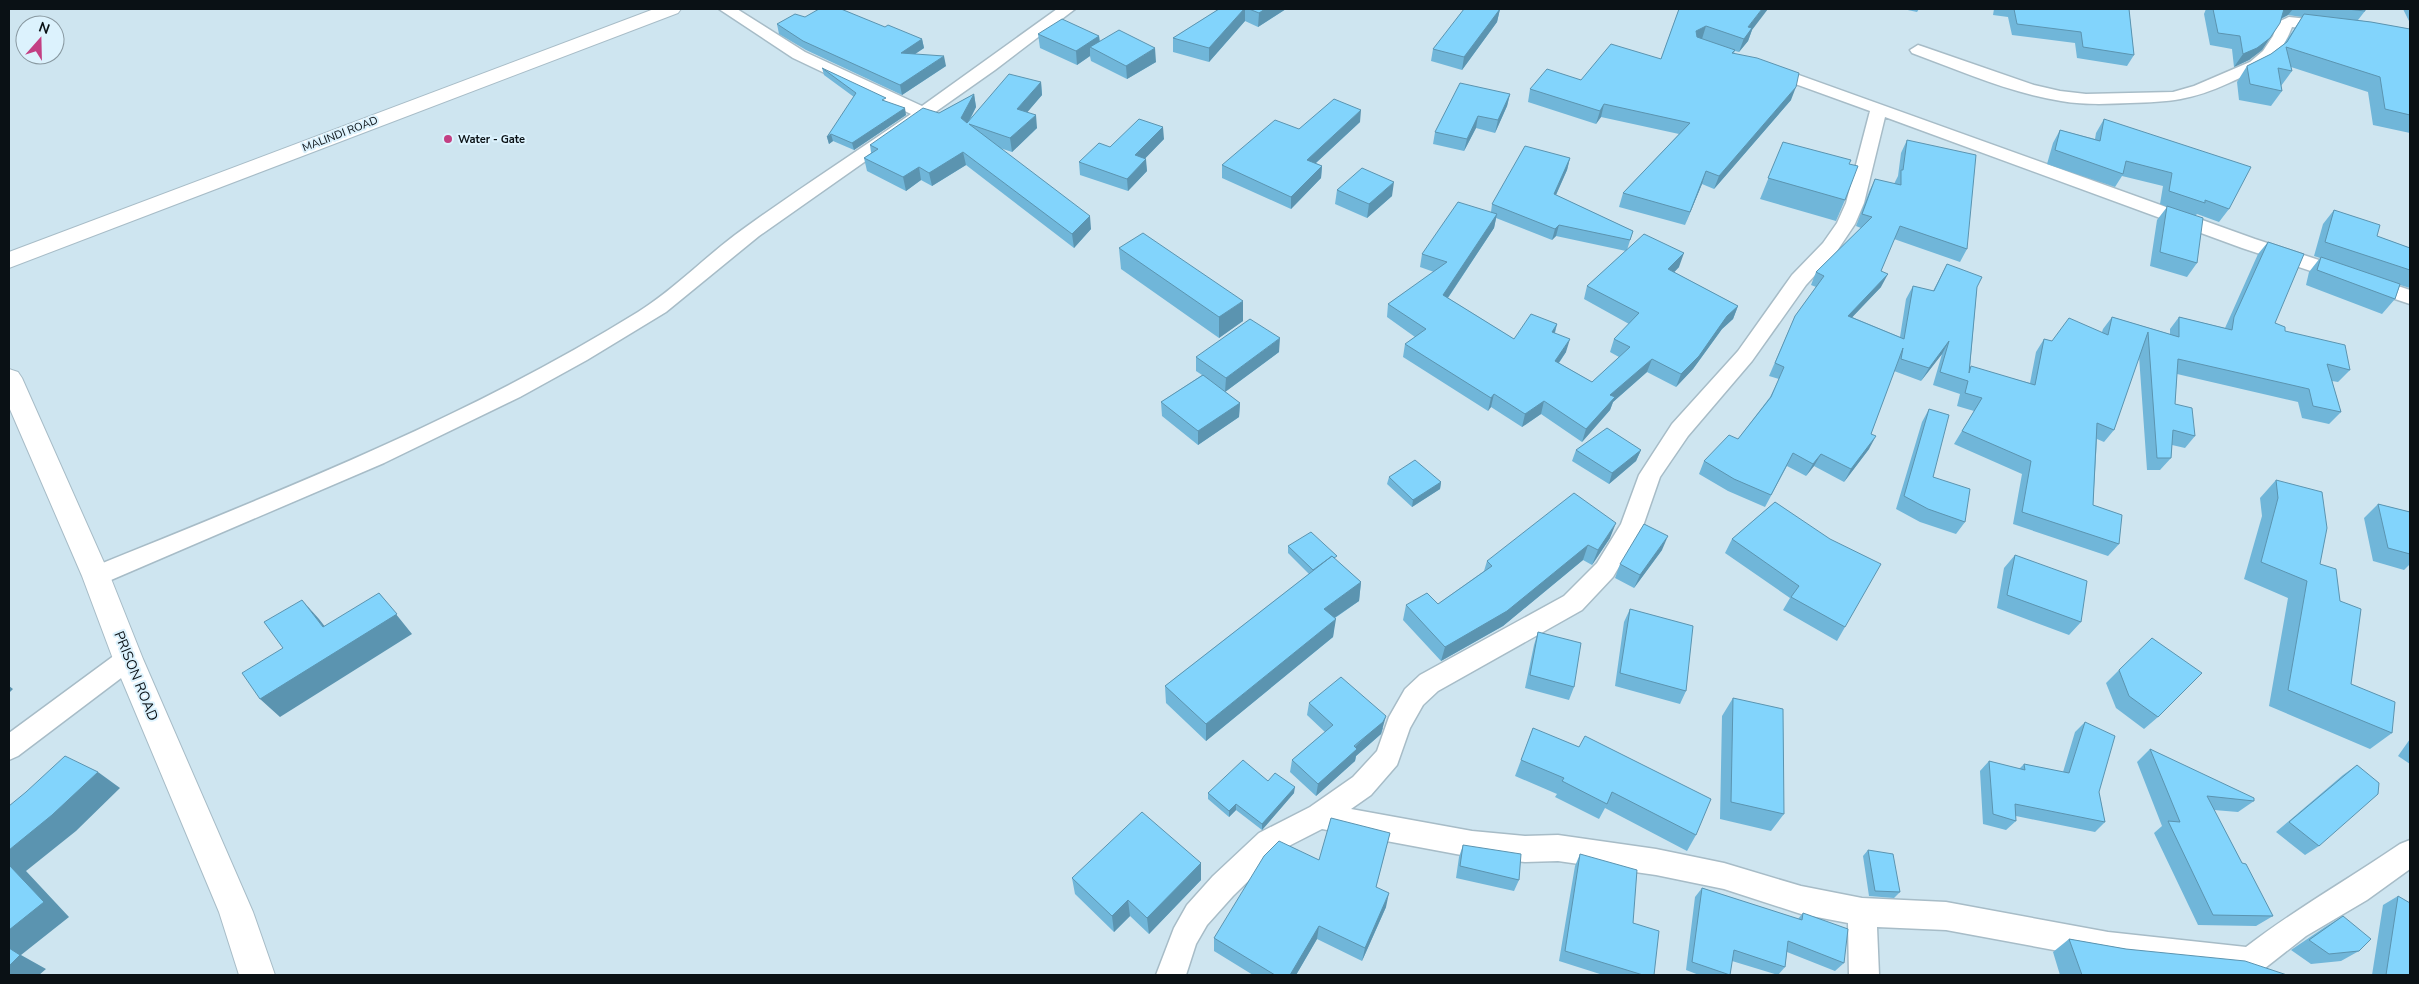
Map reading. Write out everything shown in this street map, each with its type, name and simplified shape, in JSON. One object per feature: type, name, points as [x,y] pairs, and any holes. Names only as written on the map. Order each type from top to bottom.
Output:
[{"type":"main road","name":"MALINDI ROAD","points":[[9,260],[671,9]]},
{"type":"main road","name":"PRISON ROAD","points":[[9,378],[96,576],[128,659],[236,912],[257,975]]},
{"type":"street","points":[[727,9],[799,55],[923,112]]},
{"type":"street","points":[[96,576],[317,484],[500,398],[649,315],[748,234],[975,78],[1067,9]]},
{"type":"street","points":[[1918,50],[2019,86],[2060,96],[2086,100],[2173,97],[2200,90],[2256,65],[2270,54],[2281,36],[2284,25],[2289,22],[2345,28]]},
{"type":"street","points":[[1757,66],[1879,108],[2108,195],[2410,298]]},
{"type":"street","points":[[1171,975],[1184,938],[1197,915],[1223,886],[1269,842],[1320,816],[1362,786],[1388,758],[1398,725],[1414,697],[1429,683],[1573,603],[1605,570],[1632,526],[1650,475],[1680,430],[1745,356],[1761,330],[1799,280],[1830,247],[1846,224],[1855,203],[1879,108]]},
{"type":"street","points":[[9,748],[128,659]]},
{"type":"street","points":[[1320,816],[1472,844],[1524,849],[1558,848],[1656,862],[1724,876],[1801,900],[1862,912],[1946,916],[2108,946],[2250,962],[2296,926],[2357,890],[2410,853]]},
{"type":"street","points":[[1862,912],[1864,975]]},
{"type":"building","points":[[819,9],[841,9],[885,27],[888,25],[922,39],[901,53],[944,56],[900,85],[803,41],[777,24],[795,14],[805,17]]},
{"type":"building","points":[[1219,9],[1244,9],[1209,48],[1173,38]]},
{"type":"building","points":[[1249,9],[1265,9],[1259,13]]},
{"type":"building","points":[[1464,9],[1500,9],[1464,57],[1433,49]]},
{"type":"building","points":[[1679,9],[1762,9],[1748,27],[1752,28],[1744,39],[1706,26],[1696,31],[1697,37],[1735,50],[1732,53],[1757,58],[1799,73],[1796,87],[1719,176],[1706,171],[1690,212],[1623,193],[1690,123],[1604,104],[1600,111],[1530,89],[1547,69],[1581,80],[1611,44],[1661,59]]},
{"type":"building","points":[[2014,9],[2129,9],[2134,55],[2083,47],[2081,32],[2017,24]]},
{"type":"building","points":[[2213,9],[2284,9],[2280,23],[2270,38],[2257,48],[2243,54],[2240,36],[2218,33]]},
{"type":"building","points":[[2347,9],[2365,9],[2365,11]]},
{"type":"building","points":[[2304,14],[2410,29],[2410,115],[2385,109],[2380,77],[2286,47],[2292,71],[2278,68],[2282,91],[2250,84],[2247,66],[2271,54],[2287,42]]},
{"type":"building","points":[[1062,19],[1099,36],[1076,51],[1038,34]]},
{"type":"building","points":[[1119,30],[1155,48],[1126,66],[1090,47]]},
{"type":"building","points":[[822,68],[886,98],[882,100],[905,108],[852,143],[831,134],[827,137],[856,93]]},
{"type":"building","points":[[1009,74],[1041,82],[1017,109],[1036,115],[1010,138],[969,124],[1090,216],[1072,234],[963,152],[929,173],[919,167],[903,177],[864,158],[878,149],[870,145],[923,108],[939,113],[974,94],[961,118],[967,123]]},
{"type":"building","points":[[1460,83],[1510,94],[1498,120],[1478,116],[1467,139],[1435,132]]},
{"type":"building","points":[[1334,99],[1361,110],[1307,160],[1322,166],[1291,197],[1222,165],[1275,120],[1299,129]]},
{"type":"building","points":[[1139,119],[1163,127],[1135,155],[1146,159],[1127,179],[1079,162],[1099,143],[1110,147]]},
{"type":"building","points":[[2104,119],[2251,167],[2229,209],[2205,200],[2205,203],[2169,191],[2172,173],[2126,161],[2123,174],[2055,150],[2060,130],[2100,141]]},
{"type":"building","points":[[1907,140],[1976,155],[1967,249],[1900,226],[1881,271],[1888,274],[1848,316],[1904,339],[1913,286],[1934,291],[1947,264],[1982,277],[1977,287],[1969,373],[1971,366],[2035,385],[2044,339],[2052,341],[2069,318],[2108,335],[2112,317],[2179,337],[2179,317],[2232,330],[2234,317],[2268,242],[2304,254],[2275,323],[2285,327],[2285,331],[2345,345],[2350,370],[2327,364],[2341,412],[2313,406],[2309,389],[2178,359],[2175,404],[2192,408],[2195,436],[2173,430],[2171,458],[2157,458],[2148,332],[2114,430],[2097,423],[2093,505],[2122,515],[2119,544],[2022,512],[2031,461],[1962,431],[1982,398],[1965,393],[1968,381],[1940,372],[1949,341],[1929,368],[1901,359],[1903,348],[1871,434],[1876,436],[1851,469],[1821,454],[1813,464],[1793,453],[1771,495],[1734,479],[1704,461],[1729,435],[1738,439],[1771,397],[1784,367],[1775,363],[1795,316],[1824,276],[1816,272],[1872,217],[1862,214],[1875,179],[1901,185],[1901,170],[1903,170]]},
{"type":"building","points":[[1783,142],[1851,160],[1849,164],[1858,166],[1845,200],[1768,178]]},
{"type":"building","points":[[1525,146],[1570,158],[1554,194],[1633,231],[1630,240],[1559,225],[1555,229],[1492,204]]},
{"type":"building","points":[[1362,168],[1394,182],[1369,204],[1337,190]]},
{"type":"building","points":[[1458,202],[1497,214],[1443,295],[1514,339],[1531,314],[1557,324],[1552,332],[1570,339],[1555,361],[1592,382],[1630,347],[1614,339],[1639,313],[1587,286],[1644,234],[1684,253],[1668,269],[1738,306],[1727,316],[1699,356],[1681,374],[1652,359],[1610,395],[1615,397],[1586,429],[1544,401],[1525,414],[1494,394],[1491,398],[1405,344],[1426,329],[1388,304],[1447,262],[1422,254]]},
{"type":"building","points":[[2167,206],[2203,218],[2197,263],[2160,252]]},
{"type":"building","points":[[2334,210],[2380,225],[2377,236],[2410,248],[2410,270],[2325,242]]},
{"type":"building","points":[[1143,233],[1243,301],[1219,317],[1119,248]]},
{"type":"building","points":[[2321,257],[2400,284],[2395,299],[2317,270]]},
{"type":"building","points":[[1250,319],[1280,338],[1226,378],[1196,357]]},
{"type":"building","points":[[1203,375],[1240,403],[1198,431],[1161,402]]},
{"type":"building","points":[[1929,409],[1949,415],[1933,477],[1970,489],[1965,522],[1928,509],[1904,496]]},
{"type":"building","points":[[1607,428],[1641,450],[1612,473],[1576,450]]},
{"type":"building","points":[[1415,460],[1441,482],[1413,500],[1389,477]]},
{"type":"building","points":[[2276,480],[2322,492],[2327,528],[2320,564],[2336,569],[2340,601],[2361,609],[2351,684],[2395,702],[2392,733],[2288,690],[2307,581],[2261,562],[2278,498]]},
{"type":"building","points":[[1574,493],[1616,523],[1598,550],[1588,545],[1507,611],[1445,647],[1406,605],[1427,593],[1438,604],[1492,566],[1487,561]]},
{"type":"building","points":[[1775,502],[1830,539],[1881,564],[1845,627],[1791,597],[1799,586],[1732,539]]},
{"type":"building","points":[[2378,504],[2410,512],[2410,554],[2388,548]]},
{"type":"building","points":[[1644,524],[1668,536],[1640,575],[1620,564]]},
{"type":"building","points":[[1311,532],[1337,556],[1334,558],[1332,556],[1313,570],[1288,546]]},
{"type":"building","points":[[2015,555],[2087,581],[2081,622],[2007,595]]},
{"type":"building","points":[[1332,556],[1361,582],[1324,609],[1336,619],[1206,724],[1165,686]]},
{"type":"building","points":[[379,593],[397,614],[260,699],[242,673],[283,648],[264,622],[302,600],[323,627]]},
{"type":"building","points":[[1630,609],[1693,626],[1686,691],[1620,673]]},
{"type":"building","points":[[1538,632],[1581,643],[1574,687],[1530,675]]},
{"type":"building","points":[[2152,638],[2202,673],[2158,717],[2129,696],[2119,670]]},
{"type":"building","points":[[1341,677],[1386,716],[1383,722],[1354,746],[1357,749],[1318,784],[1292,760],[1333,725],[1309,703]]},
{"type":"building","points":[[1733,698],[1783,709],[1784,814],[1731,802]]},
{"type":"building","points":[[2085,722],[2115,736],[2099,792],[2105,822],[2015,804],[2016,821],[1993,814],[1989,761],[2025,770],[2024,764],[2069,773]]},
{"type":"building","points":[[1533,728],[1579,747],[1585,736],[1711,799],[1696,835],[1612,792],[1607,804],[1562,781],[1564,778],[1521,760]]},
{"type":"building","points":[[2150,749],[2254,798],[2254,801],[2207,796],[2242,863],[2246,864],[2273,916],[2213,915],[2168,821],[2180,822]]},
{"type":"building","points":[[65,756],[98,772],[52,815],[9,850],[9,806]]},
{"type":"building","points":[[1243,760],[1268,781],[1275,773],[1295,787],[1262,824],[1236,804],[1229,811],[1208,793]]},
{"type":"building","points":[[2357,765],[2379,783],[2378,794],[2319,846],[2289,822]]},
{"type":"building","points":[[1142,812],[1201,863],[1147,918],[1128,900],[1112,916],[1072,878]]},
{"type":"building","points":[[1331,818],[1390,833],[1376,887],[1389,893],[1365,948],[1319,926],[1290,975],[1275,975],[1214,938],[1264,856],[1279,841],[1319,860]]},
{"type":"building","points":[[1463,845],[1521,854],[1519,880],[1460,866]]},
{"type":"building","points":[[1868,850],[1893,854],[1900,892],[1875,891]]},
{"type":"building","points":[[1580,854],[1637,870],[1633,923],[1659,931],[1654,975],[1643,975],[1565,951]]},
{"type":"building","points":[[9,865],[44,902],[9,930]]},
{"type":"building","points":[[1702,888],[1802,920],[1803,913],[1848,929],[1844,963],[1788,941],[1785,967],[1734,950],[1730,975],[1692,962]]},
{"type":"building","points":[[2398,896],[2410,903],[2410,975],[2386,975]]},
{"type":"building","points":[[2343,916],[2371,939],[2359,951],[2329,954],[2309,940]]},
{"type":"building","points":[[2069,939],[2126,949],[2245,961],[2287,975],[2082,975]]},
{"type":"building","points":[[9,948],[20,955],[9,966]]},
{"type":"place","name":"Water - Gate","points":[[448,139]]}]
